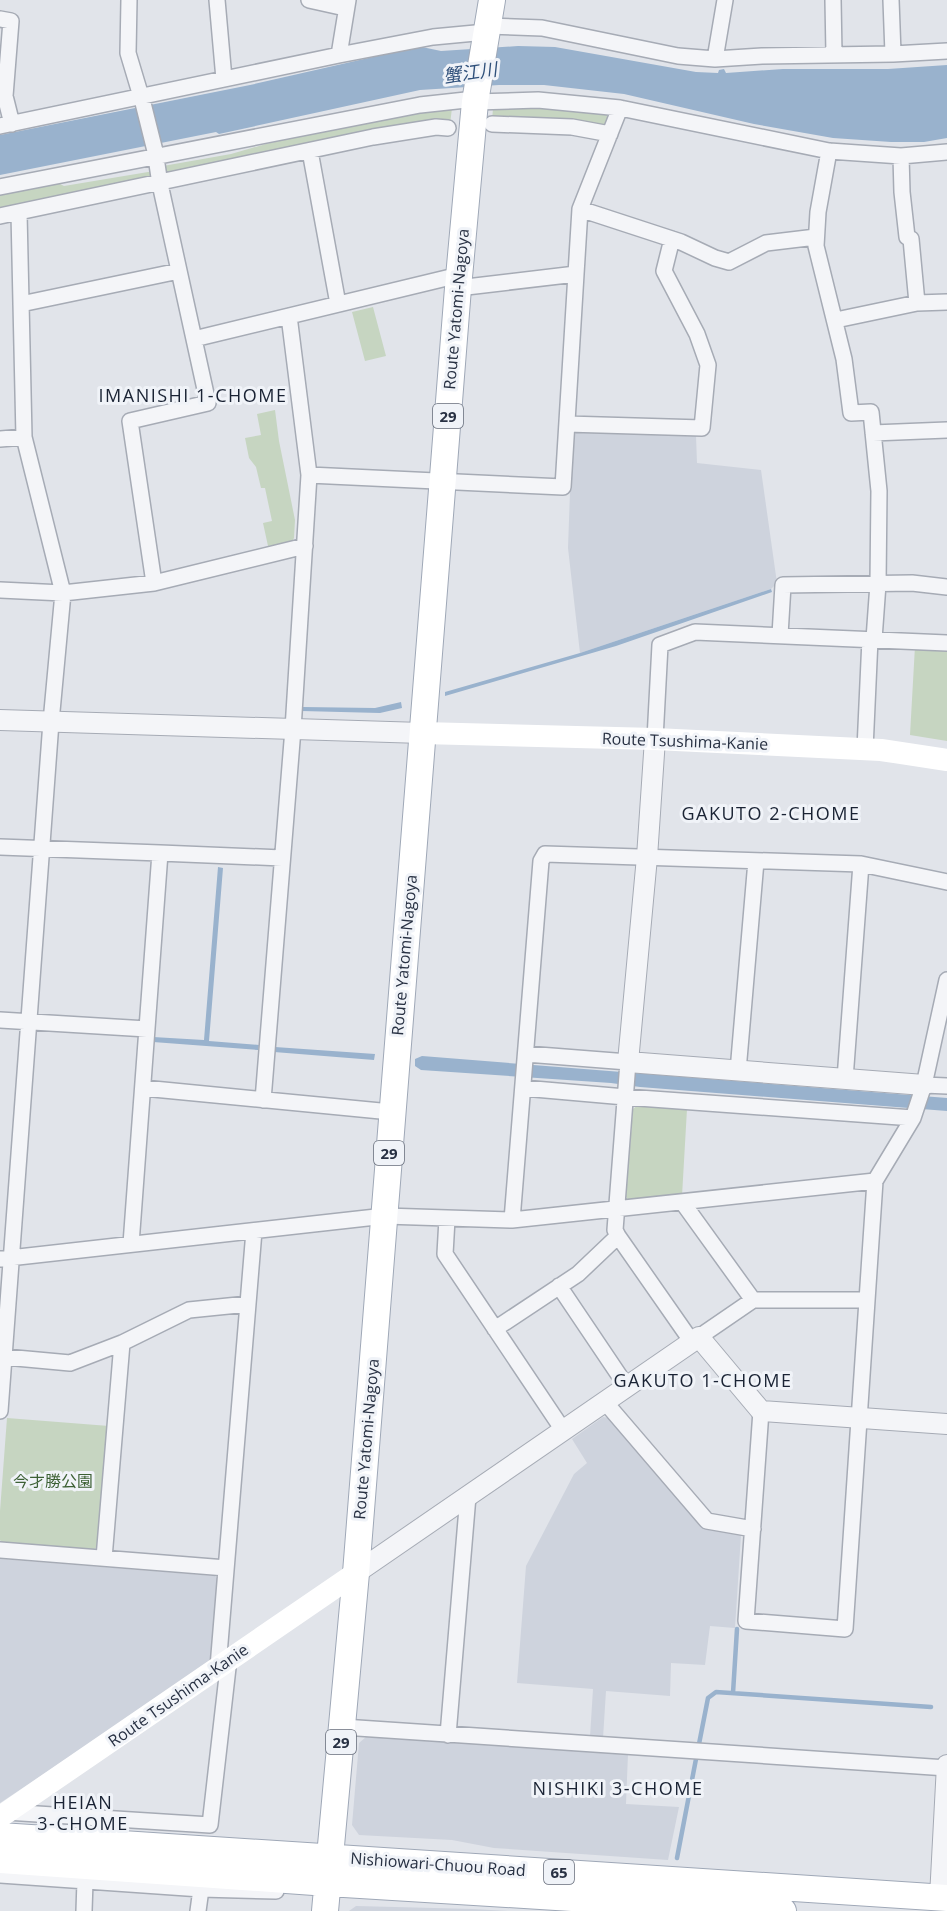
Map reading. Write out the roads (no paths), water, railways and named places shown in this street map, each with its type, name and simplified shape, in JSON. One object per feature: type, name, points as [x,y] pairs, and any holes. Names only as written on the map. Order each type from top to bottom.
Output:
[{"type":"main road","name":"Route Yatomi-Nagoya","points":[[327,1896],[385,1216],[391,1112],[458,281],[475,100],[492,0]]},
{"type":"main road","name":"Route Tsushima-Kanie","points":[[422,733],[655,739],[865,749],[947,760]]},
{"type":"main road","name":"Route Tsushima-Kanie","points":[[2,1813],[356,1573]]},
{"type":"main road","name":"Nishiowari-Chuou Road","points":[[0,1836],[170,1859],[327,1896],[783,1911]]},
{"type":"main road","name":"Nishiowari-Chuou Road","points":[[0,1860],[331,1857],[943,1898]]},
{"type":"street","points":[[129,0],[128,53],[155,154],[208,403],[130,421],[154,583]]},
{"type":"street","points":[[217,0],[224,79]]},
{"type":"street","points":[[309,0],[346,4],[347,11],[339,55]]},
{"type":"street","points":[[715,59],[725,0]]},
{"type":"street","points":[[833,0],[834,54]]},
{"type":"street","points":[[891,0],[894,54]]},
{"type":"street","points":[[0,19],[11,21],[5,96],[6,125],[142,99],[224,79],[433,37],[543,28],[678,56],[715,59],[947,51]]},
{"type":"street","points":[[0,187],[155,154],[420,105],[475,100],[538,100],[620,108],[829,151],[901,156],[947,152]]},
{"type":"street","points":[[309,475],[563,487],[580,209],[620,108]]},
{"type":"street","points":[[492,124],[572,128],[610,134]]},
{"type":"street","points":[[0,216],[160,184],[373,137],[436,127],[448,128]]},
{"type":"street","points":[[310,151],[338,304]]},
{"type":"street","points":[[829,151],[818,212],[816,246],[836,320],[851,413],[871,412],[879,491],[878,584],[865,749]]},
{"type":"street","points":[[901,156],[902,192],[907,237],[911,238],[917,303]]},
{"type":"street","points":[[580,209],[729,262],[766,243],[816,237]]},
{"type":"street","points":[[0,1410],[5,1357],[5,1258],[28,1021],[63,593],[24,437],[19,213]]},
{"type":"street","points":[[567,424],[702,428],[708,365],[697,334],[664,271],[672,240]]},
{"type":"street","points":[[21,304],[179,271]]},
{"type":"street","points":[[194,339],[338,304],[458,281],[576,274]]},
{"type":"street","points":[[836,320],[917,303],[947,302]]},
{"type":"street","points":[[263,1100],[293,729],[309,475],[289,316]]},
{"type":"street","points":[[873,433],[947,429]]},
{"type":"street","points":[[0,439],[24,437]]},
{"type":"street","points":[[0,591],[63,593],[154,583],[305,546]]},
{"type":"street","points":[[780,635],[783,585],[912,584],[947,587]]},
{"type":"street","points":[[947,643],[695,632],[660,645],[647,857],[625,1092],[615,1230],[695,1340],[760,1411],[947,1424]]},
{"type":"street","points":[[0,720],[422,733]]},
{"type":"street","points":[[0,847],[282,858]]},
{"type":"street","points":[[130,1244],[160,853]]},
{"type":"street","points":[[512,1220],[541,861],[545,854],[861,864],[947,882]]},
{"type":"street","points":[[738,1071],[756,861]]},
{"type":"street","points":[[845,1079],[861,864]]},
{"type":"street","points":[[760,1411],[746,1621],[845,1629],[875,1181],[914,1114],[947,980]]},
{"type":"street","points":[[0,1020],[147,1029]]},
{"type":"street","points":[[526,1058],[845,1079],[922,1089],[947,1086]]},
{"type":"street","points":[[523,1085],[914,1114]]},
{"type":"street","points":[[142,1088],[391,1112]]},
{"type":"street","points":[[5,1258],[385,1216],[512,1220],[875,1181]]},
{"type":"street","points":[[683,1203],[753,1300]]},
{"type":"street","points":[[447,1219],[445,1254],[563,1430]]},
{"type":"street","points":[[2,1813],[210,1825],[223,1663],[226,1568],[254,1231]]},
{"type":"street","points":[[495,1329],[578,1274],[618,1236]]},
{"type":"street","points":[[559,1286],[627,1387]]},
{"type":"street","points":[[356,1573],[753,1300],[867,1300]]},
{"type":"street","points":[[5,1357],[70,1363],[122,1343],[189,1310],[248,1304]]},
{"type":"street","points":[[104,1558],[122,1343]]},
{"type":"street","points":[[605,1402],[707,1521],[753,1529]]},
{"type":"street","points":[[448,1734],[468,1496]]},
{"type":"street","points":[[0,1550],[226,1568]]},
{"type":"street","points":[[343,1727],[947,1767],[943,1898]]},
{"type":"street","points":[[0,1875],[327,1896]]},
{"type":"street","points":[[84,1911],[85,1881]]},
{"type":"street","points":[[198,1911],[201,1889]]},
{"type":"water","name":"蟹江川","points":[[518,46],[555,47],[696,72],[718,73],[719,70],[724,69],[726,73],[783,69],[888,69],[947,65],[947,138],[924,142],[891,142],[833,138],[754,124],[624,94],[544,85],[499,85],[420,90],[219,134],[216,132],[0,175],[0,135],[250,85],[408,49],[422,47],[441,51]]},
{"type":"water","points":[[771,589],[772,592],[616,646],[445,696],[445,692],[580,653]]},
{"type":"water","points":[[401,702],[402,708],[380,713],[302,711],[303,707],[375,708]]},
{"type":"water","points":[[218,867],[223,868],[209,1041],[259,1045],[258,1050],[153,1042],[153,1037],[204,1040]]},
{"type":"water","points":[[275,1047],[375,1054],[374,1060],[274,1052]]},
{"type":"water","points":[[422,1056],[947,1098],[947,1111],[611,1083],[421,1070],[415,1066],[415,1059]]},
{"type":"waterway","points":[[733,1693],[737,1629]]},
{"type":"waterway","points":[[699,1744],[708,1698],[716,1692],[931,1707]]},
{"type":"waterway","points":[[677,1858],[696,1759]]},
{"type":"district","name":"IMANISHI 1-CHOME","points":[[193,395]]},
{"type":"district","name":"GAKUTO 2-CHOME","points":[[771,813]]},
{"type":"district","name":"GAKUTO 1-CHOME","points":[[703,1380]]},
{"type":"district","name":"NISHIKI 3-CHOME","points":[[618,1788]]},
{"type":"district","name":"HEIAN 3-CHOME","points":[[83,1812]]},
{"type":"park label","name":"今才勝公園","points":[[53,1481]]}]
